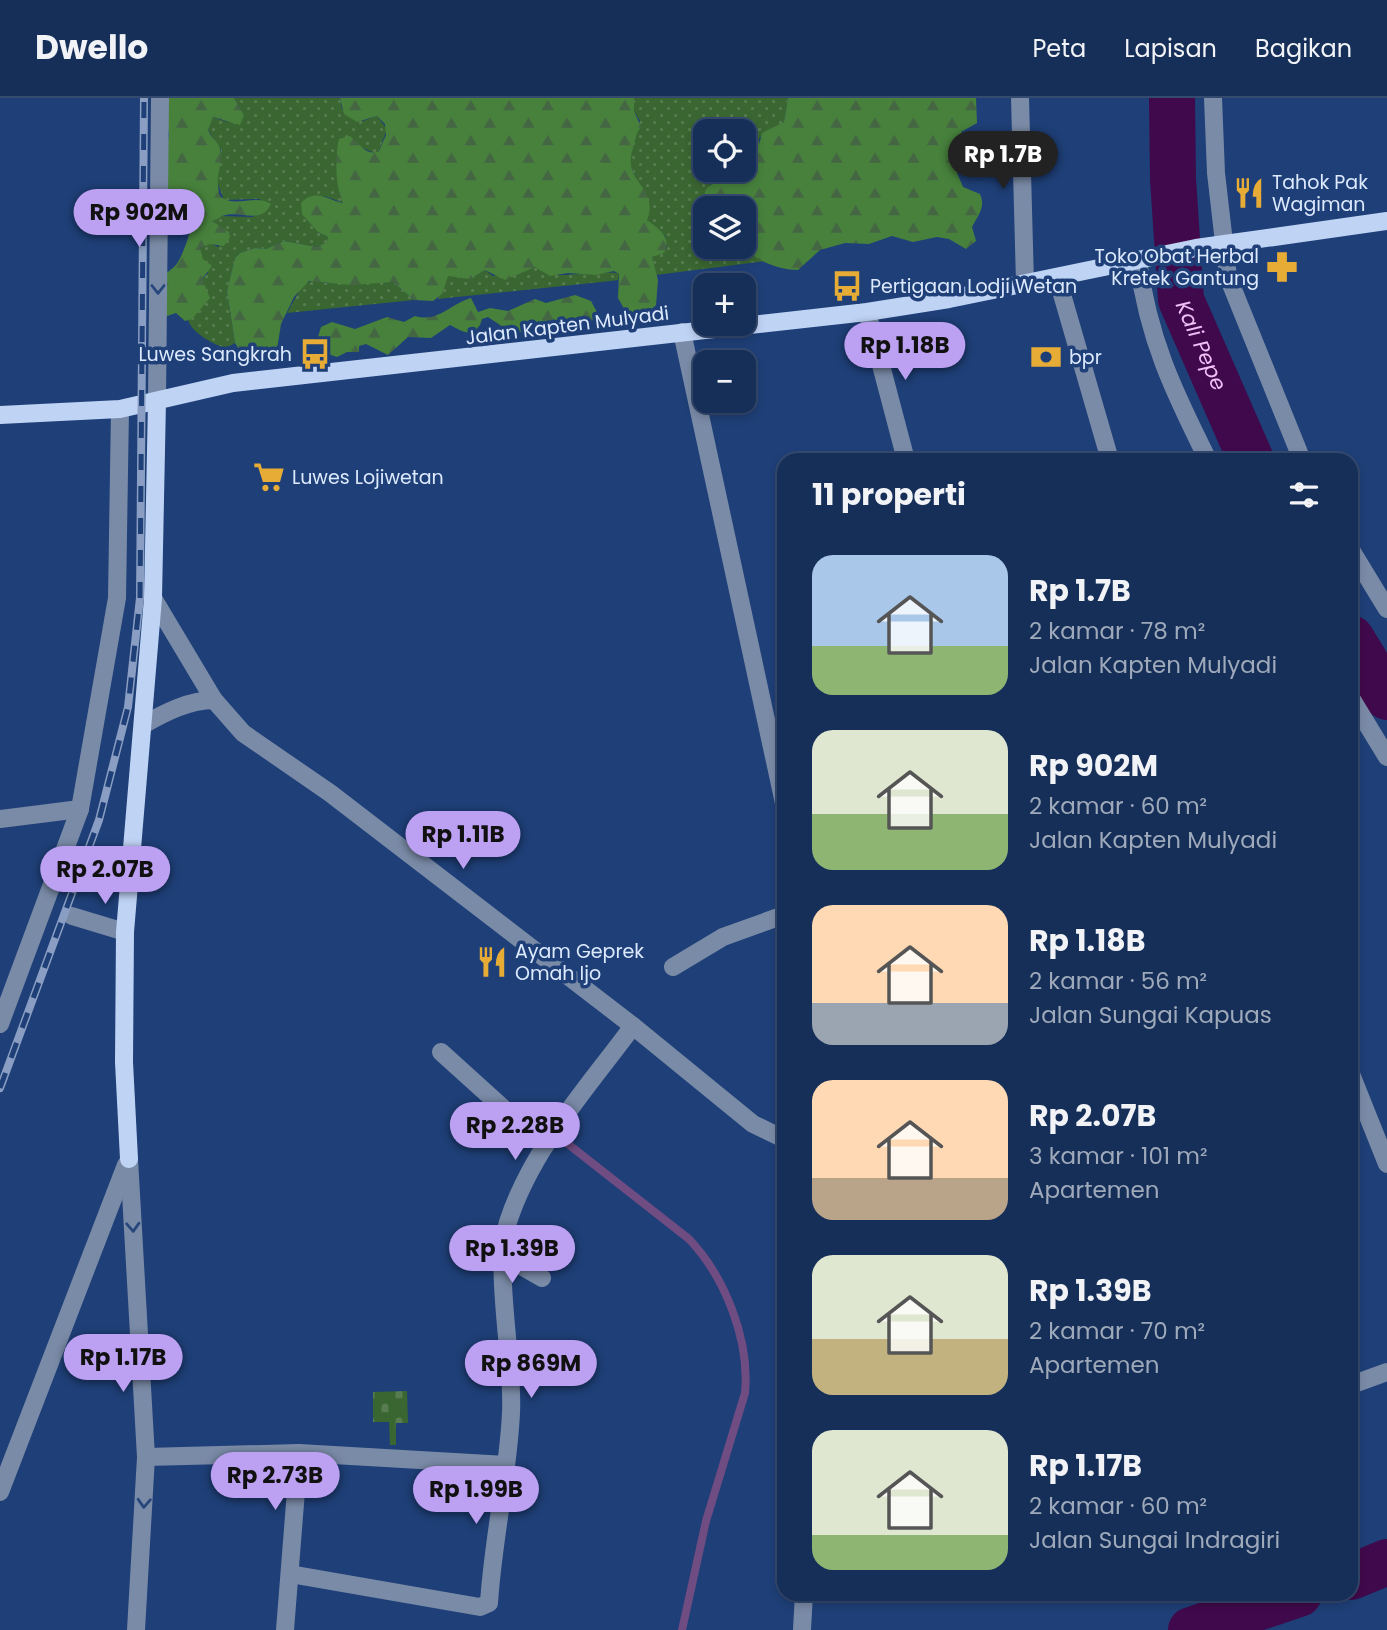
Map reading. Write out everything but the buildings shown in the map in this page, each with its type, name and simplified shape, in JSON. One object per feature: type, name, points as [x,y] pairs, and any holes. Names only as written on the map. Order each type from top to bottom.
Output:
[{"type":"main road","name":"Jalan Kapten Mulyadi","points":[[0,415],[120,410],[233,383],[867,312],[1196,248],[1387,221]]},
{"type":"main road","points":[[129,1159],[124,1062],[125,932],[153,598],[157,401]]},
{"type":"street","points":[[157,401],[160,98]]},
{"type":"street","points":[[1020,98],[1025,283]]},
{"type":"street","points":[[1213,98],[1216,173],[1228,277],[1241,316],[1299,453]]},
{"type":"street","points":[[1142,259],[1144,306],[1153,338],[1205,453]]},
{"type":"street","points":[[1056,277],[1108,453]]},
{"type":"street","points":[[867,312],[904,453]]},
{"type":"street","points":[[681,332],[777,771]]},
{"type":"street","points":[[0,1024],[80,809],[117,598],[120,410]]},
{"type":"street","points":[[1358,561],[1387,609]]},
{"type":"street","points":[[153,598],[214,699],[243,733],[330,793],[634,1026],[753,1124],[777,1136]]},
{"type":"street","points":[[143,725],[162,714],[202,700],[214,699]]},
{"type":"street","points":[[1358,709],[1387,757]]},
{"type":"street","points":[[0,819],[80,809]]},
{"type":"street","points":[[72,916],[125,932]]},
{"type":"street","points":[[673,967],[723,937],[777,918]]},
{"type":"street","points":[[290,1574],[485,1606],[489,1603],[493,1545],[511,1415],[512,1365],[504,1256],[508,1223],[545,1146],[634,1026]]},
{"type":"street","points":[[440,1052],[545,1146]]},
{"type":"street","points":[[1358,1091],[1387,1164]]},
{"type":"street","points":[[129,1159],[146,1457],[136,1630]]},
{"type":"street","points":[[0,1492],[129,1159]]},
{"type":"street","points":[[504,1256],[542,1278]]},
{"type":"street","points":[[1358,1383],[1387,1373]]},
{"type":"street","points":[[146,1457],[299,1453],[506,1465]]},
{"type":"street","points":[[285,1630],[299,1453]]},
{"type":"street","points":[[802,1629],[804,1601]]},
{"type":"green space","points":[[157,98],[234,98],[244,115],[240,125],[213,117],[208,130],[219,146],[221,155],[218,181],[220,196],[232,201],[258,200],[271,204],[267,211],[256,216],[229,214],[212,221],[229,232],[230,237],[224,246],[210,244],[200,248],[203,259],[212,266],[202,279],[210,298],[192,319],[185,321],[176,313],[164,317],[157,280],[174,267],[181,256],[191,227],[193,207],[189,194],[162,193],[169,133]]},
{"type":"green space","points":[[234,98],[340,98],[342,109],[363,121],[377,116],[387,129],[379,151],[374,153],[363,148],[338,145],[339,192],[344,203],[324,196],[318,232],[328,237],[328,242],[317,247],[284,241],[266,249],[255,248],[240,253],[235,258],[227,291],[235,343],[226,348],[204,338],[188,320],[206,301],[202,279],[208,273],[200,248],[210,243],[218,247],[230,234],[212,221],[221,216],[252,217],[263,213],[260,199],[224,200],[215,177],[221,162],[221,150],[208,130],[212,117],[228,122],[244,115]]},
{"type":"green space","points":[[340,98],[634,98],[634,111],[641,127],[633,148],[632,169],[649,199],[647,220],[663,234],[667,243],[664,253],[652,257],[658,280],[656,305],[644,317],[627,314],[618,298],[619,274],[614,271],[596,275],[568,273],[550,276],[535,267],[505,280],[485,270],[470,279],[448,276],[442,294],[433,301],[414,300],[393,282],[351,285],[309,281],[294,297],[281,324],[277,349],[262,359],[245,359],[235,343],[227,291],[235,258],[240,253],[255,248],[266,249],[284,241],[317,247],[327,242],[328,237],[318,232],[302,214],[301,203],[312,196],[322,196],[343,203],[336,171],[339,139],[350,136],[367,151],[374,152],[379,151],[386,135],[385,124],[377,116],[357,122],[344,114]]},
{"type":"green space","points":[[634,98],[788,98],[784,122],[759,138],[759,145],[756,146],[756,119],[693,119],[693,182],[715,182],[710,185],[707,196],[693,196],[693,259],[756,259],[756,256],[765,261],[656,275],[652,257],[667,248],[665,236],[647,220],[638,183],[628,161],[640,121],[634,111]]},
{"type":"green space","points":[[788,98],[976,98],[977,123],[961,132],[971,155],[957,173],[963,187],[980,194],[982,199],[981,211],[972,227],[976,241],[966,249],[949,239],[937,237],[913,242],[892,236],[869,244],[845,243],[820,250],[798,270],[775,266],[756,257],[756,196],[705,196],[705,193],[716,182],[756,182],[756,146],[759,145],[762,133],[784,122]]},
{"type":"green space","points":[[535,267],[557,275],[619,274],[618,280],[611,281],[438,299],[447,276],[475,276],[485,270],[493,276]]},
{"type":"green space","points":[[315,280],[326,283],[393,282],[414,300],[287,313],[303,284]]},
{"type":"green space","points":[[575,295],[591,301],[598,314],[590,323],[566,332],[555,329],[524,333],[506,329],[488,317],[482,319],[476,329],[469,332],[450,325],[431,338],[408,337],[388,355],[366,344],[359,346],[359,352],[347,352],[337,357],[322,352],[317,340],[321,327],[332,322],[355,329],[387,317],[404,322],[415,316],[430,317],[471,298],[478,312],[490,308],[508,311],[535,299],[546,303]]},
{"type":"green space","points":[[407,1391],[408,1423],[396,1423],[396,1445],[390,1445],[389,1422],[373,1422],[373,1392]]},
{"type":"waterway","name":"Kali Pepe","points":[[1172,98],[1173,179],[1181,300],[1248,453]]},
{"type":"waterway","name":"Kali Pepe","points":[[1358,649],[1387,697]]},
{"type":"waterway","points":[[559,1137],[689,1239],[702,1254],[724,1290],[739,1331],[746,1373],[745,1393],[706,1521],[682,1630]]},
{"type":"waterway","name":"Kali Pepe","points":[[1358,1574],[1387,1562]]},
{"type":"waterway","name":"Kali Pepe","points":[[1191,1630],[1278,1601]]},
{"type":"railway","points":[[0,1088],[99,820],[128,707],[140,598],[144,98]]},
{"type":"place","name":"Tahok Pak Wagiman","points":[[1249,193]]},
{"type":"place","name":"Toko Obat Herbal Kretek Gantung","points":[[1282,267]]},
{"type":"place","name":"Pertigaan Lodji Wetan","points":[[847,286]]},
{"type":"place","name":"Luwes Sangkrah","points":[[315,354]]},
{"type":"place","name":"bpr","points":[[1046,357]]},
{"type":"place","name":"Luwes Lojiwetan","points":[[269,477]]},
{"type":"place","name":"Ayam Geprek Omah Ijo","points":[[492,962]]}]
